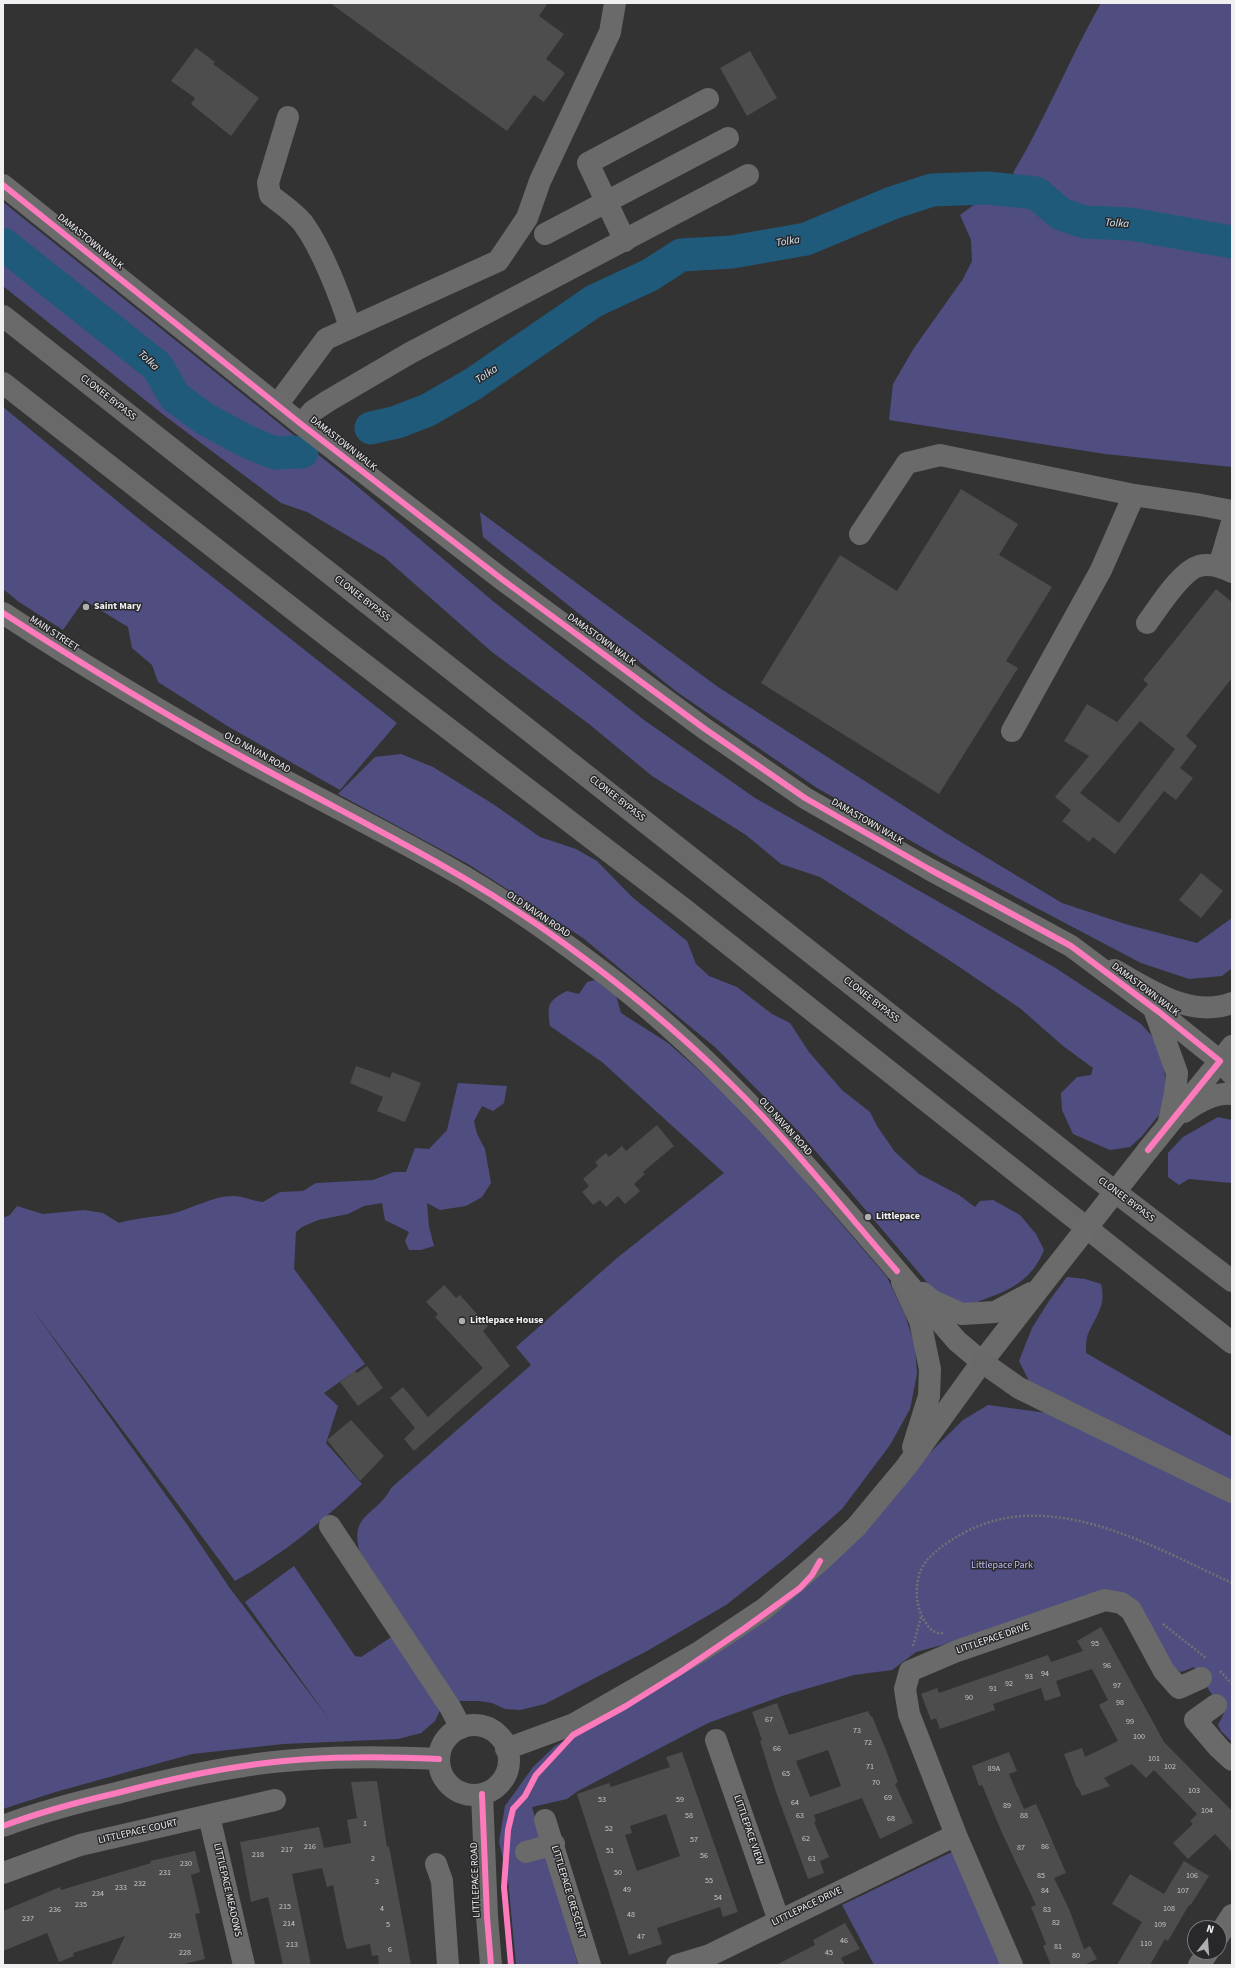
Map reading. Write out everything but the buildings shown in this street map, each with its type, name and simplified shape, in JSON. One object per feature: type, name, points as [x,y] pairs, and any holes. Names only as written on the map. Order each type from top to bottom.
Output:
[{"type":"highway","name":"CLONEE BYPASS","points":[[3,316],[1091,1173],[1232,1281]]},
{"type":"highway","points":[[3,383],[335,642],[684,909],[1232,1343]]},
{"type":"highway","points":[[982,1362],[1019,1388],[1232,1492]]},
{"type":"main road","name":"DAMASTOWN WALK","points":[[3,185],[301,424],[509,584],[705,729],[805,798],[929,869],[1071,946],[1154,1009],[1228,1060]]},
{"type":"main road","name":"MAIN STREET","points":[[3,613],[94,672]]},
{"type":"main road","name":"OLD NAVAN ROAD","points":[[94,672],[242,757],[463,877],[538,925],[607,976],[678,1034],[733,1086],[781,1136],[956,1341],[982,1362]]},
{"type":"main road","points":[[1154,1009],[1177,1073],[1170,1123]]},
{"type":"main road","points":[[982,1362],[1148,1150],[1170,1123],[1228,1060]]},
{"type":"main road","points":[[1170,1123],[1206,1099],[1225,1093],[1232,1094]]},
{"type":"main road","points":[[897,1272],[933,1301],[962,1314],[995,1312],[1038,1289]]},
{"type":"street","points":[[277,405],[326,339],[498,261],[526,218],[540,181],[610,32],[615,3]]},
{"type":"street","points":[[625,241],[588,163],[708,99]]},
{"type":"street","points":[[288,117],[269,177],[268,183],[270,195],[292,211],[304,224],[322,258],[350,327]]},
{"type":"street","points":[[545,234],[728,138]]},
{"type":"street","points":[[301,424],[313,411],[328,401],[410,353],[748,175]]},
{"type":"street","points":[[860,534],[906,463],[940,456],[1134,495],[1232,511]]},
{"type":"street","points":[[1012,731],[1101,570],[1134,495]]},
{"type":"street","points":[[1147,623],[1180,579],[1198,566],[1226,569],[1232,522]]},
{"type":"street","points":[[1071,946],[1164,997],[1177,1002],[1204,1008],[1222,1007],[1232,1003]]},
{"type":"street","name":"OLD NAVAN ROAD","points":[[897,1272],[920,1321],[930,1369],[929,1396],[906,1467]]},
{"type":"street","points":[[506,1749],[574,1724],[701,1651],[764,1609],[856,1527],[906,1467],[982,1362]]},
{"type":"street","points":[[330,1526],[450,1707],[461,1728]]},
{"type":"street","name":"LITTLEPACE DRIVE","points":[[1012,1965],[956,1835],[909,1714],[905,1689],[910,1671],[957,1651],[1105,1600],[1121,1603],[1131,1610],[1164,1671],[1179,1688],[1201,1678]]},
{"type":"street","points":[[1216,1705],[1195,1720],[1219,1748],[1232,1760]]},
{"type":"street","points":[[475,1726],[486,1728],[496,1733],[506,1749],[508,1763],[506,1773],[501,1782],[492,1790],[482,1794],[466,1794],[452,1788],[444,1780],[440,1770],[439,1760],[441,1749],[446,1739],[461,1728],[475,1726]]},
{"type":"street","name":"LITTLEPACE VIEW","points":[[716,1740],[779,1921]]},
{"type":"street","points":[[3,1826],[53,1809],[116,1793],[195,1774],[246,1765],[301,1760],[408,1758],[439,1760]]},
{"type":"street","name":"LITTLEPACE ROAD","points":[[482,1794],[487,1917],[491,1965]]},
{"type":"street","name":"LITTLEPACE COURT","points":[[3,1873],[80,1845],[275,1800]]},
{"type":"street","name":"LITTLEPACE MEADOWS","points":[[209,1816],[244,1965]]},
{"type":"street","name":"LITTLEPACE CRESCENT","points":[[545,1820],[554,1844],[590,1965]]},
{"type":"street","name":"LITTLEPACE DRIVE","points":[[677,1965],[712,1960],[779,1921],[956,1835]]},
{"type":"street","points":[[516,1851],[554,1844]]},
{"type":"street","points":[[436,1864],[442,1881],[448,1965]]},
{"type":"path","points":[[945,1633],[938,1634],[931,1630],[921,1617],[916,1600],[917,1585],[921,1570],[930,1558],[946,1542],[974,1526],[1007,1518],[1040,1516],[1071,1518],[1098,1524],[1232,1583]]},
{"type":"path","points":[[913,1646],[921,1617]]},
{"type":"path","points":[[516,1851],[508,1830],[514,1809],[525,1796],[536,1775],[558,1751]]},
{"type":"green space","points":[[1101,3],[1232,3],[1232,467],[1105,454],[889,420],[893,384],[914,348],[963,279],[972,261],[971,240],[960,215],[975,204],[1016,201],[1048,213],[1060,200],[1013,173]]},
{"type":"green space","points":[[3,202],[351,481],[494,602],[644,720],[755,798],[1054,967],[1141,1024],[1162,1047],[1166,1088],[1159,1115],[1142,1136],[1130,1147],[1110,1150],[1073,1134],[1062,1110],[1061,1093],[1077,1077],[1091,1075],[1093,1068],[1063,1046],[1021,1009],[955,964],[820,877],[781,864],[746,835],[652,776],[589,724],[492,652],[384,557],[307,512],[281,503],[165,416],[3,286]]},
{"type":"green space","points":[[3,407],[139,519],[397,723],[340,790],[229,727],[158,682],[152,665],[132,648],[128,627],[84,600],[63,630],[19,602],[3,589]]},
{"type":"green space","points":[[480,512],[718,687],[946,833],[1062,903],[1125,924],[1197,943],[1232,918],[1232,968],[1222,976],[1189,979],[1141,963],[936,855],[817,788],[677,692],[483,537]]},
{"type":"green space","points":[[401,754],[433,767],[493,804],[540,837],[576,849],[597,861],[632,897],[687,941],[696,964],[709,976],[737,987],[772,1014],[790,1023],[809,1052],[842,1090],[870,1112],[877,1126],[895,1152],[919,1174],[959,1195],[975,1207],[980,1201],[993,1200],[1020,1215],[1036,1234],[1044,1250],[1034,1268],[1027,1276],[1013,1287],[971,1304],[952,1301],[931,1287],[801,1134],[716,1048],[583,938],[468,864],[338,794],[375,757]]},
{"type":"green space","points":[[595,980],[616,995],[621,1013],[668,1043],[735,1102],[796,1167],[808,1185],[887,1277],[905,1315],[915,1346],[917,1374],[910,1409],[890,1445],[842,1509],[787,1557],[726,1605],[647,1651],[545,1704],[520,1710],[505,1709],[492,1703],[479,1701],[459,1701],[360,1552],[358,1529],[361,1522],[379,1504],[391,1488],[531,1365],[516,1347],[617,1258],[724,1173],[602,1062],[550,1026],[549,1008],[552,1001],[567,991],[579,994],[587,982]]},
{"type":"green space","points":[[458,1083],[507,1086],[504,1103],[493,1111],[482,1106],[474,1121],[477,1134],[485,1149],[491,1183],[482,1197],[466,1206],[440,1210],[427,1203],[429,1227],[434,1246],[421,1250],[409,1250],[405,1241],[409,1232],[385,1220],[382,1203],[364,1206],[348,1214],[318,1220],[302,1227],[296,1232],[294,1269],[365,1364],[324,1393],[338,1406],[326,1443],[362,1484],[302,1537],[286,1549],[235,1581],[30,1306],[186,1523],[229,1587],[329,1719],[245,1602],[294,1566],[355,1656],[361,1657],[393,1636],[442,1706],[435,1721],[421,1733],[398,1739],[283,1744],[192,1754],[52,1793],[3,1809],[3,1218],[10,1215],[17,1206],[43,1214],[84,1210],[103,1213],[119,1223],[171,1214],[217,1198],[237,1196],[263,1202],[280,1192],[303,1191],[316,1183],[373,1180],[394,1172],[406,1172],[415,1148],[429,1149],[447,1130]]},
{"type":"green space","points":[[1218,1117],[1232,1120],[1232,1183],[1189,1179],[1179,1185],[1168,1177],[1168,1153],[1183,1137]]},
{"type":"green space","points":[[1067,1277],[1085,1279],[1101,1284],[1101,1306],[1087,1337],[1086,1353],[1232,1437],[1232,1482],[1029,1381],[1019,1361],[1032,1328],[1049,1301]]},
{"type":"green space","name":"Littlepace Park","points":[[988,1405],[1047,1413],[1178,1474],[1232,1503],[1232,1742],[1221,1731],[1218,1725],[1224,1713],[1194,1667],[1181,1672],[1172,1667],[1124,1596],[916,1652],[892,1670],[854,1675],[785,1695],[708,1723],[578,1791],[567,1799],[532,1807],[578,1965],[516,1965],[508,1880],[499,1842],[505,1806],[533,1767],[555,1746],[675,1679],[754,1627],[963,1420]]},
{"type":"green space","points":[[960,1848],[1007,1965],[874,1965],[842,1905]]},
{"type":"waterway","name":"Tolka","points":[[371,428],[397,422],[428,410],[473,384],[594,301],[650,275],[681,255],[732,252],[806,239],[892,203],[932,190],[987,188],[1036,193],[1061,214],[1084,222],[1130,224],[1232,242]]},
{"type":"waterway","name":"Tolka","points":[[3,244],[157,366],[175,397],[205,419],[248,442],[275,453],[302,452]]},
{"type":"cycle path","points":[[3,185],[301,424],[503,580],[705,729],[805,798],[929,869],[1071,946],[1159,1012],[1220,1061],[1148,1150]]},
{"type":"cycle path","points":[[3,613],[183,724],[467,880],[564,943],[663,1021],[733,1086],[797,1154],[897,1271]]},
{"type":"cycle path","points":[[511,1965],[504,1887],[508,1830],[513,1809],[525,1796],[536,1775],[573,1735],[626,1706],[679,1673],[745,1628],[800,1588],[812,1575],[820,1561]]},
{"type":"cycle path","points":[[3,1826],[88,1800],[228,1768],[292,1760],[367,1757],[439,1759]]},
{"type":"cycle path","points":[[482,1794],[487,1917],[491,1965]]},
{"type":"place","name":"Saint Mary","points":[[86,607]]},
{"type":"place","name":"Littlepace","points":[[868,1217]]},
{"type":"place","name":"Littlepace House","points":[[462,1321]]}]
